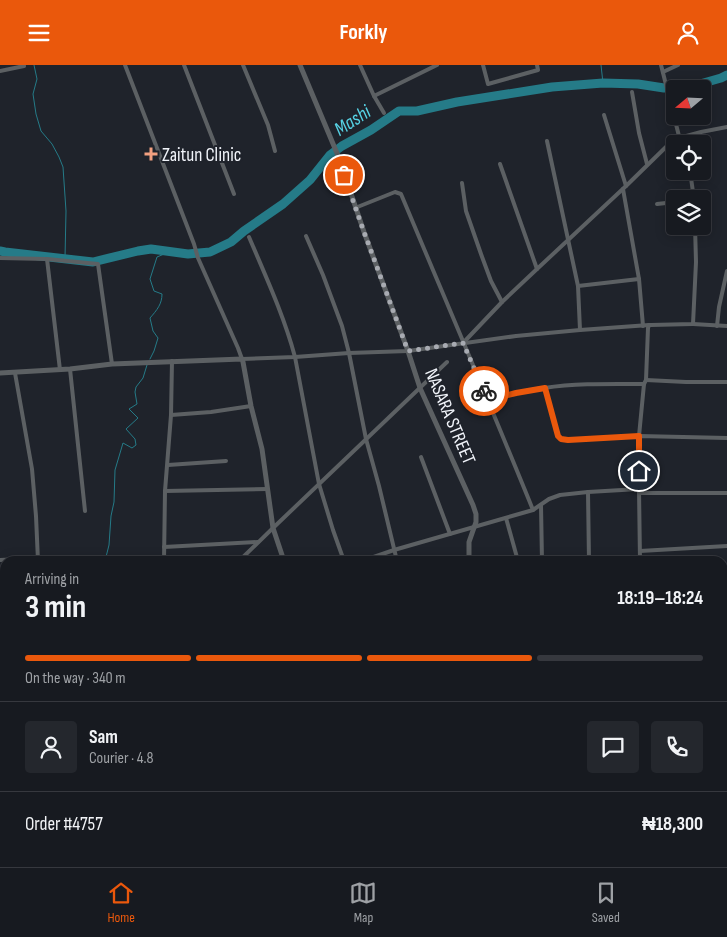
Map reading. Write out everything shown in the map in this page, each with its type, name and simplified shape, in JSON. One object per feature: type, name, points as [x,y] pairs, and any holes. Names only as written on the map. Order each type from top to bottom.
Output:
[{"type":"street","points":[[125,65],[198,258],[243,362],[251,406],[262,449],[273,528],[282,556]]},
{"type":"street","points":[[184,65],[234,195]]},
{"type":"street","points":[[243,65],[268,125],[274,151]]},
{"type":"street","name":"NASARA STREET","points":[[300,65],[339,158],[355,208],[420,388],[473,505],[476,514],[475,527],[469,542],[468,556]]},
{"type":"street","points":[[360,65],[384,113]]},
{"type":"street","points":[[374,96],[425,67],[437,65]]},
{"type":"street","points":[[483,65],[488,84],[538,70],[536,65]]},
{"type":"street","points":[[661,65],[678,135]]},
{"type":"street","points":[[663,72],[678,65]]},
{"type":"street","points":[[0,71],[24,66]]},
{"type":"street","points":[[632,92],[639,133],[648,164]]},
{"type":"street","points":[[604,115],[624,188],[639,279],[643,326]]},
{"type":"street","points":[[690,135],[727,127]]},
{"type":"street","points":[[547,141],[578,286],[580,330]]},
{"type":"street","points":[[463,343],[502,302],[666,147]]},
{"type":"street","points":[[500,164],[537,269]]},
{"type":"street","points":[[462,183],[466,211],[491,281],[502,302]]},
{"type":"street","points":[[355,208],[395,192],[401,194],[533,510]]},
{"type":"street","points":[[657,204],[666,203]]},
{"type":"street","points":[[693,324],[695,235]]},
{"type":"street","points":[[306,236],[342,325],[366,439],[395,556]]},
{"type":"street","points":[[249,237],[284,321],[295,357],[319,484],[342,556]]},
{"type":"street","points":[[0,258],[47,259],[98,264],[112,364]]},
{"type":"street","points":[[47,259],[60,370]]},
{"type":"street","points":[[717,326],[727,271]]},
{"type":"street","points":[[578,286],[639,279]]},
{"type":"street","points":[[0,373],[60,370],[144,362],[408,351],[516,336],[649,325],[693,324],[727,326]]},
{"type":"street","points":[[640,556],[639,436],[649,325]]},
{"type":"street","points":[[164,556],[165,491],[171,415],[172,361]]},
{"type":"street","points":[[244,556],[447,362]]},
{"type":"street","points":[[70,369],[85,511]]},
{"type":"street","points":[[15,373],[32,469],[38,556]]},
{"type":"street","points":[[488,400],[545,388],[591,384],[727,382]]},
{"type":"street","points":[[545,388],[558,436],[561,439],[639,436],[727,438]]},
{"type":"street","points":[[171,415],[251,406]]},
{"type":"street","points":[[421,457],[450,534]]},
{"type":"street","points":[[168,465],[226,461]]},
{"type":"street","points":[[165,491],[267,489]]},
{"type":"street","points":[[377,556],[533,510],[549,499],[560,495],[588,492],[639,491],[727,493]]},
{"type":"street","points":[[588,492],[589,556]]},
{"type":"street","points":[[541,505],[542,556]]},
{"type":"street","points":[[506,517],[517,556]]},
{"type":"street","points":[[164,547],[258,542]]},
{"type":"street","points":[[640,551],[727,546]]},
{"type":"waterway","points":[[34,65],[37,79],[33,94],[36,114],[41,131],[52,144],[63,167],[66,211],[65,258]]},
{"type":"waterway","points":[[601,65],[603,83]]},
{"type":"waterway","name":"Mashi","points":[[0,251],[93,262],[151,249],[188,254],[210,252],[231,242],[283,204],[310,180],[330,155],[342,146],[371,130],[399,111],[417,111],[457,102],[552,87],[603,83],[686,88],[727,75]]},
{"type":"waterway","points":[[150,359],[158,338],[153,331],[150,318],[159,307],[162,294],[154,291],[150,279],[157,257],[169,252]]},
{"type":"waterway","points":[[106,556],[114,502],[115,470],[123,443],[132,448],[136,445],[135,439],[126,429],[138,418],[129,409],[137,404],[136,387],[143,378],[147,365]]},
{"type":"way so far","points":[[344,175],[408,351],[463,343],[484,391]]},
{"type":"place","name":"Zaitun Clinic","points":[[151,154]]},
{"type":"route","points":[[484,391],[488,400],[545,388],[558,436],[561,439],[639,436],[639,471]]}]
